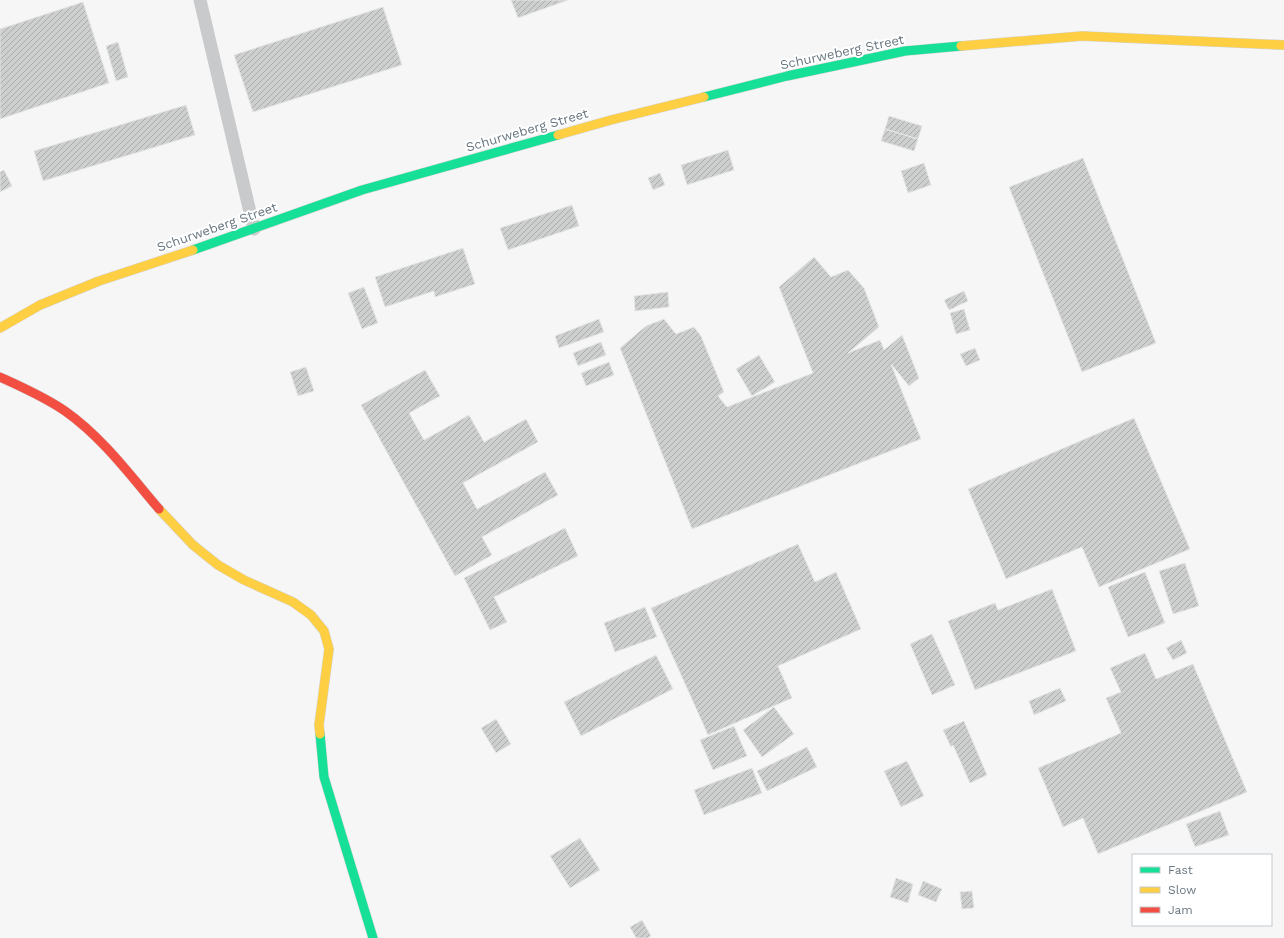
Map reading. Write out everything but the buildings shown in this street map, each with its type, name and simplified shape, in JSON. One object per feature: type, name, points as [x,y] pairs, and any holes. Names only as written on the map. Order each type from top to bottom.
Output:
[{"type":"street","name":"Schurweberg Street","points":[[0,328],[40,305],[99,281],[254,229],[362,190],[611,120],[787,76],[905,51],[1082,36],[1284,45]]},
{"type":"street","points":[[0,377],[38,395],[64,410],[86,427],[104,444],[171,523],[193,545],[218,565],[244,580],[294,602],[310,615],[324,631],[329,649],[319,725],[324,777],[373,938]]},
{"type":"lane","points":[[200,0],[254,229]]},
{"type":"traffic: fast","points":[[704,97],[787,76],[905,51],[961,46]]},
{"type":"traffic: fast","points":[[193,250],[362,190],[558,135]]},
{"type":"traffic: fast","points":[[320,734],[324,777],[373,938]]},
{"type":"traffic: slow","points":[[961,46],[1082,36],[1284,45]]},
{"type":"traffic: slow","points":[[558,135],[704,97]]},
{"type":"traffic: slow","points":[[0,328],[40,305],[99,281],[193,250]]},
{"type":"traffic: slow","points":[[159,509],[193,545],[218,565],[244,580],[293,602],[311,615],[324,631],[329,649],[319,725],[320,734]]},
{"type":"traffic: jam","points":[[0,377],[50,401],[78,421],[115,457],[159,509]]}]
